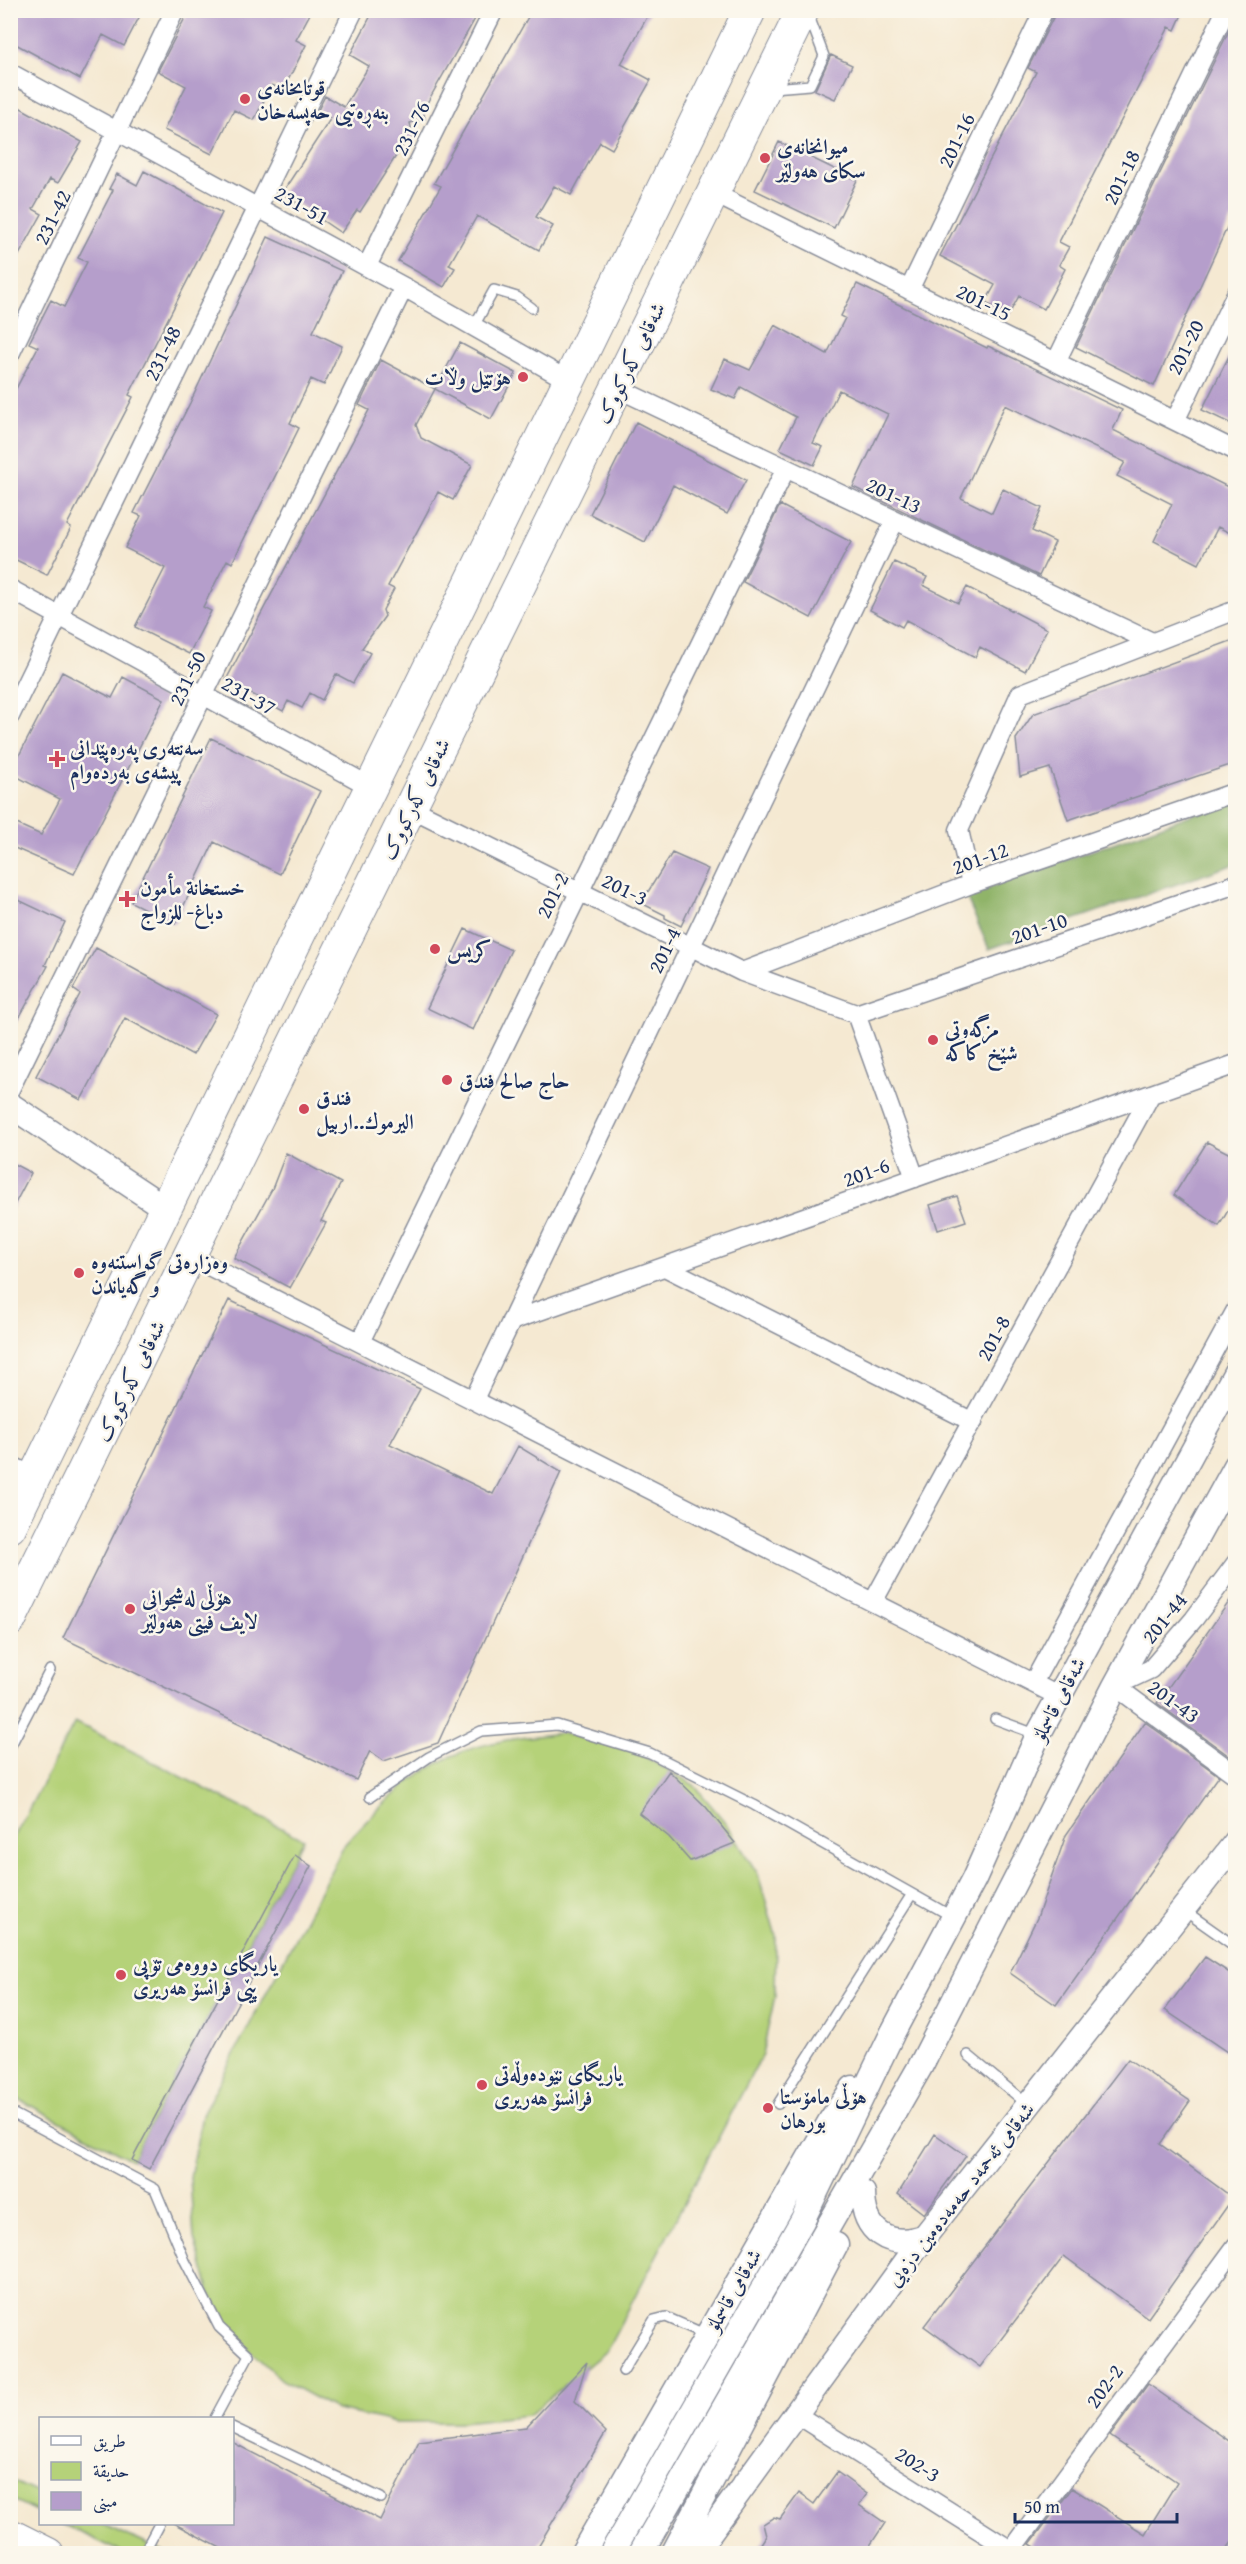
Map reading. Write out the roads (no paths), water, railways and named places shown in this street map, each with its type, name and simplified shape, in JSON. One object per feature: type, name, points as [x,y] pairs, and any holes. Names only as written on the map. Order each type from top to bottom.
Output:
[{"type":"highway","points":[[10,1527],[23,1471],[165,1208],[750,10]]},
{"type":"highway","name":"شەقامی کەرکووک","points":[[10,1620],[191,1257],[764,88],[805,10]]},
{"type":"highway","points":[[635,246],[634,264],[642,276],[656,280],[663,279],[677,266]]},
{"type":"highway","points":[[598,322],[610,309],[624,305],[631,307],[641,317],[641,338]]},
{"type":"highway","name":"شەقامی کەرکووک","points":[[10,1633],[27,1587]]},
{"type":"highway","points":[[10,2535],[48,2553]]},
{"type":"main road","points":[[10,1105],[165,1208]]},
{"type":"main road","name":"شەقامی قاسملۆ","points":[[611,2553],[802,2221],[893,2032],[974,1880],[1038,1735],[1236,1372]]},
{"type":"main road","points":[[673,2553],[863,2193],[920,2067],[1115,1686],[1236,1466]]},
{"type":"main road","name":"شەقامی ئەحمەد حەمەدەمین دزەیی","points":[[694,2553],[925,2236],[1236,1842]]},
{"type":"main road","name":"شەقامی قاسملۆ","points":[[582,2553],[831,2120],[893,2032]]},
{"type":"main road","points":[[640,2553],[920,2067]]},
{"type":"main road","points":[[863,2193],[863,2206],[867,2220],[875,2230],[887,2238],[900,2241],[925,2236]]},
{"type":"street","name":"231-42","points":[[10,354],[175,10]]},
{"type":"street","name":"231-48","points":[[10,716],[354,10]]},
{"type":"street","name":"231-76","points":[[368,266],[494,10]]},
{"type":"street","name":"201-16","points":[[909,290],[1044,10]]},
{"type":"street","name":"201-18","points":[[1056,363],[1226,10]]},
{"type":"street","name":"231-51","points":[[10,73],[368,266],[569,381]]},
{"type":"street","name":"201-15","points":[[712,194],[1236,451]]},
{"type":"street","name":"231-50","points":[[10,1089],[404,287]]},
{"type":"street","name":"201-20","points":[[1175,421],[1236,294]]},
{"type":"street","name":"201-13","points":[[617,388],[1152,642]]},
{"type":"street","name":"201-2","points":[[360,1342],[786,468]]},
{"type":"street","name":"201-4","points":[[474,1400],[895,520]]},
{"type":"street","name":"231-37","points":[[10,590],[371,787]]},
{"type":"street","points":[[971,884],[959,830],[1020,694],[1236,610]]},
{"type":"street","name":"201-12","points":[[742,972],[971,884],[1236,792]]},
{"type":"street","name":"201-3","points":[[411,808],[742,972],[856,1014]]},
{"type":"street","name":"201-10","points":[[856,1014],[1236,884]]},
{"type":"street","points":[[856,1014],[915,1178]]},
{"type":"street","name":"201-6","points":[[511,1321],[1236,1064]]},
{"type":"street","name":"201-8","points":[[873,1602],[974,1422],[1151,1094]]},
{"type":"street","points":[[191,1257],[1058,1696]]},
{"type":"street","points":[[665,1267],[974,1422]]},
{"type":"street","points":[[1033,1683],[1236,1310]]},
{"type":"street","name":"201-44","points":[[1115,1686],[1151,1669],[1194,1619],[1236,1563]]},
{"type":"street","name":"201-43","points":[[1115,1686],[1236,1775]]},
{"type":"street","name":"202-2","points":[[1012,2552],[1236,2246]]},
{"type":"street","name":"202-3","points":[[794,2413],[1012,2552]]},
{"type":"lane","points":[[474,326],[494,290],[517,297],[532,308]]},
{"type":"lane","points":[[10,1747],[50,1670]]},
{"type":"lane","points":[[995,1719],[1038,1735]]},
{"type":"lane","points":[[370,1797],[429,1757],[481,1731],[557,1725],[650,1753],[754,1805],[953,1917]]},
{"type":"lane","points":[[778,2104],[912,1894]]},
{"type":"lane","points":[[1183,1909],[1236,1947]]},
{"type":"lane","points":[[968,2055],[1028,2106]]},
{"type":"lane","points":[[10,2112],[155,2188],[185,2261],[219,2327],[249,2355],[216,2417]]},
{"type":"lane","points":[[623,2371],[654,2320],[666,2317],[707,2335]]},
{"type":"lane","points":[[234,2428],[381,2498]]},
{"type":"lane","points":[[142,2553],[158,2525]]},
{"type":"place","name":"قوتابخانەی بنەڕەتیی حەپسەخان","points":[[245,99]]},
{"type":"place","name":"میوانخانەی سکای هەولێر","points":[[765,158]]},
{"type":"place","name":"هۆتێل وڵات","points":[[523,377]]},
{"type":"place","name":"سەنتەری پەرەپێدانی پیشەی بەردەوام","points":[[57,759]]},
{"type":"place","name":"خستخانة مأمون دباغ- للزواج","points":[[127,899]]},
{"type":"place","name":"كريس","points":[[435,949]]},
{"type":"place","name":"مزگه‌وتی شێخ كاكه","points":[[933,1040]]},
{"type":"place","name":"حاج صالح فندق","points":[[447,1080]]},
{"type":"place","name":"فندق اليرموك..اربيل","points":[[304,1109]]},
{"type":"place","name":"وەزارەتی گواستنەوە و گەیاندن","points":[[79,1273]]},
{"type":"place","name":"هۆڵی لەشجوانی لایف فیتی هەولێر","points":[[130,1609]]},
{"type":"place","name":"یاریگای دووەمی تۆپی پێی فرانسۆ هەریری","points":[[121,1975]]},
{"type":"place","name":"یاریگای نێودەوڵەتی فرانسۆ هەریری","points":[[482,2085]]},
{"type":"place","name":"هۆڵی مامۆستا بورهان","points":[[768,2108]]}]
